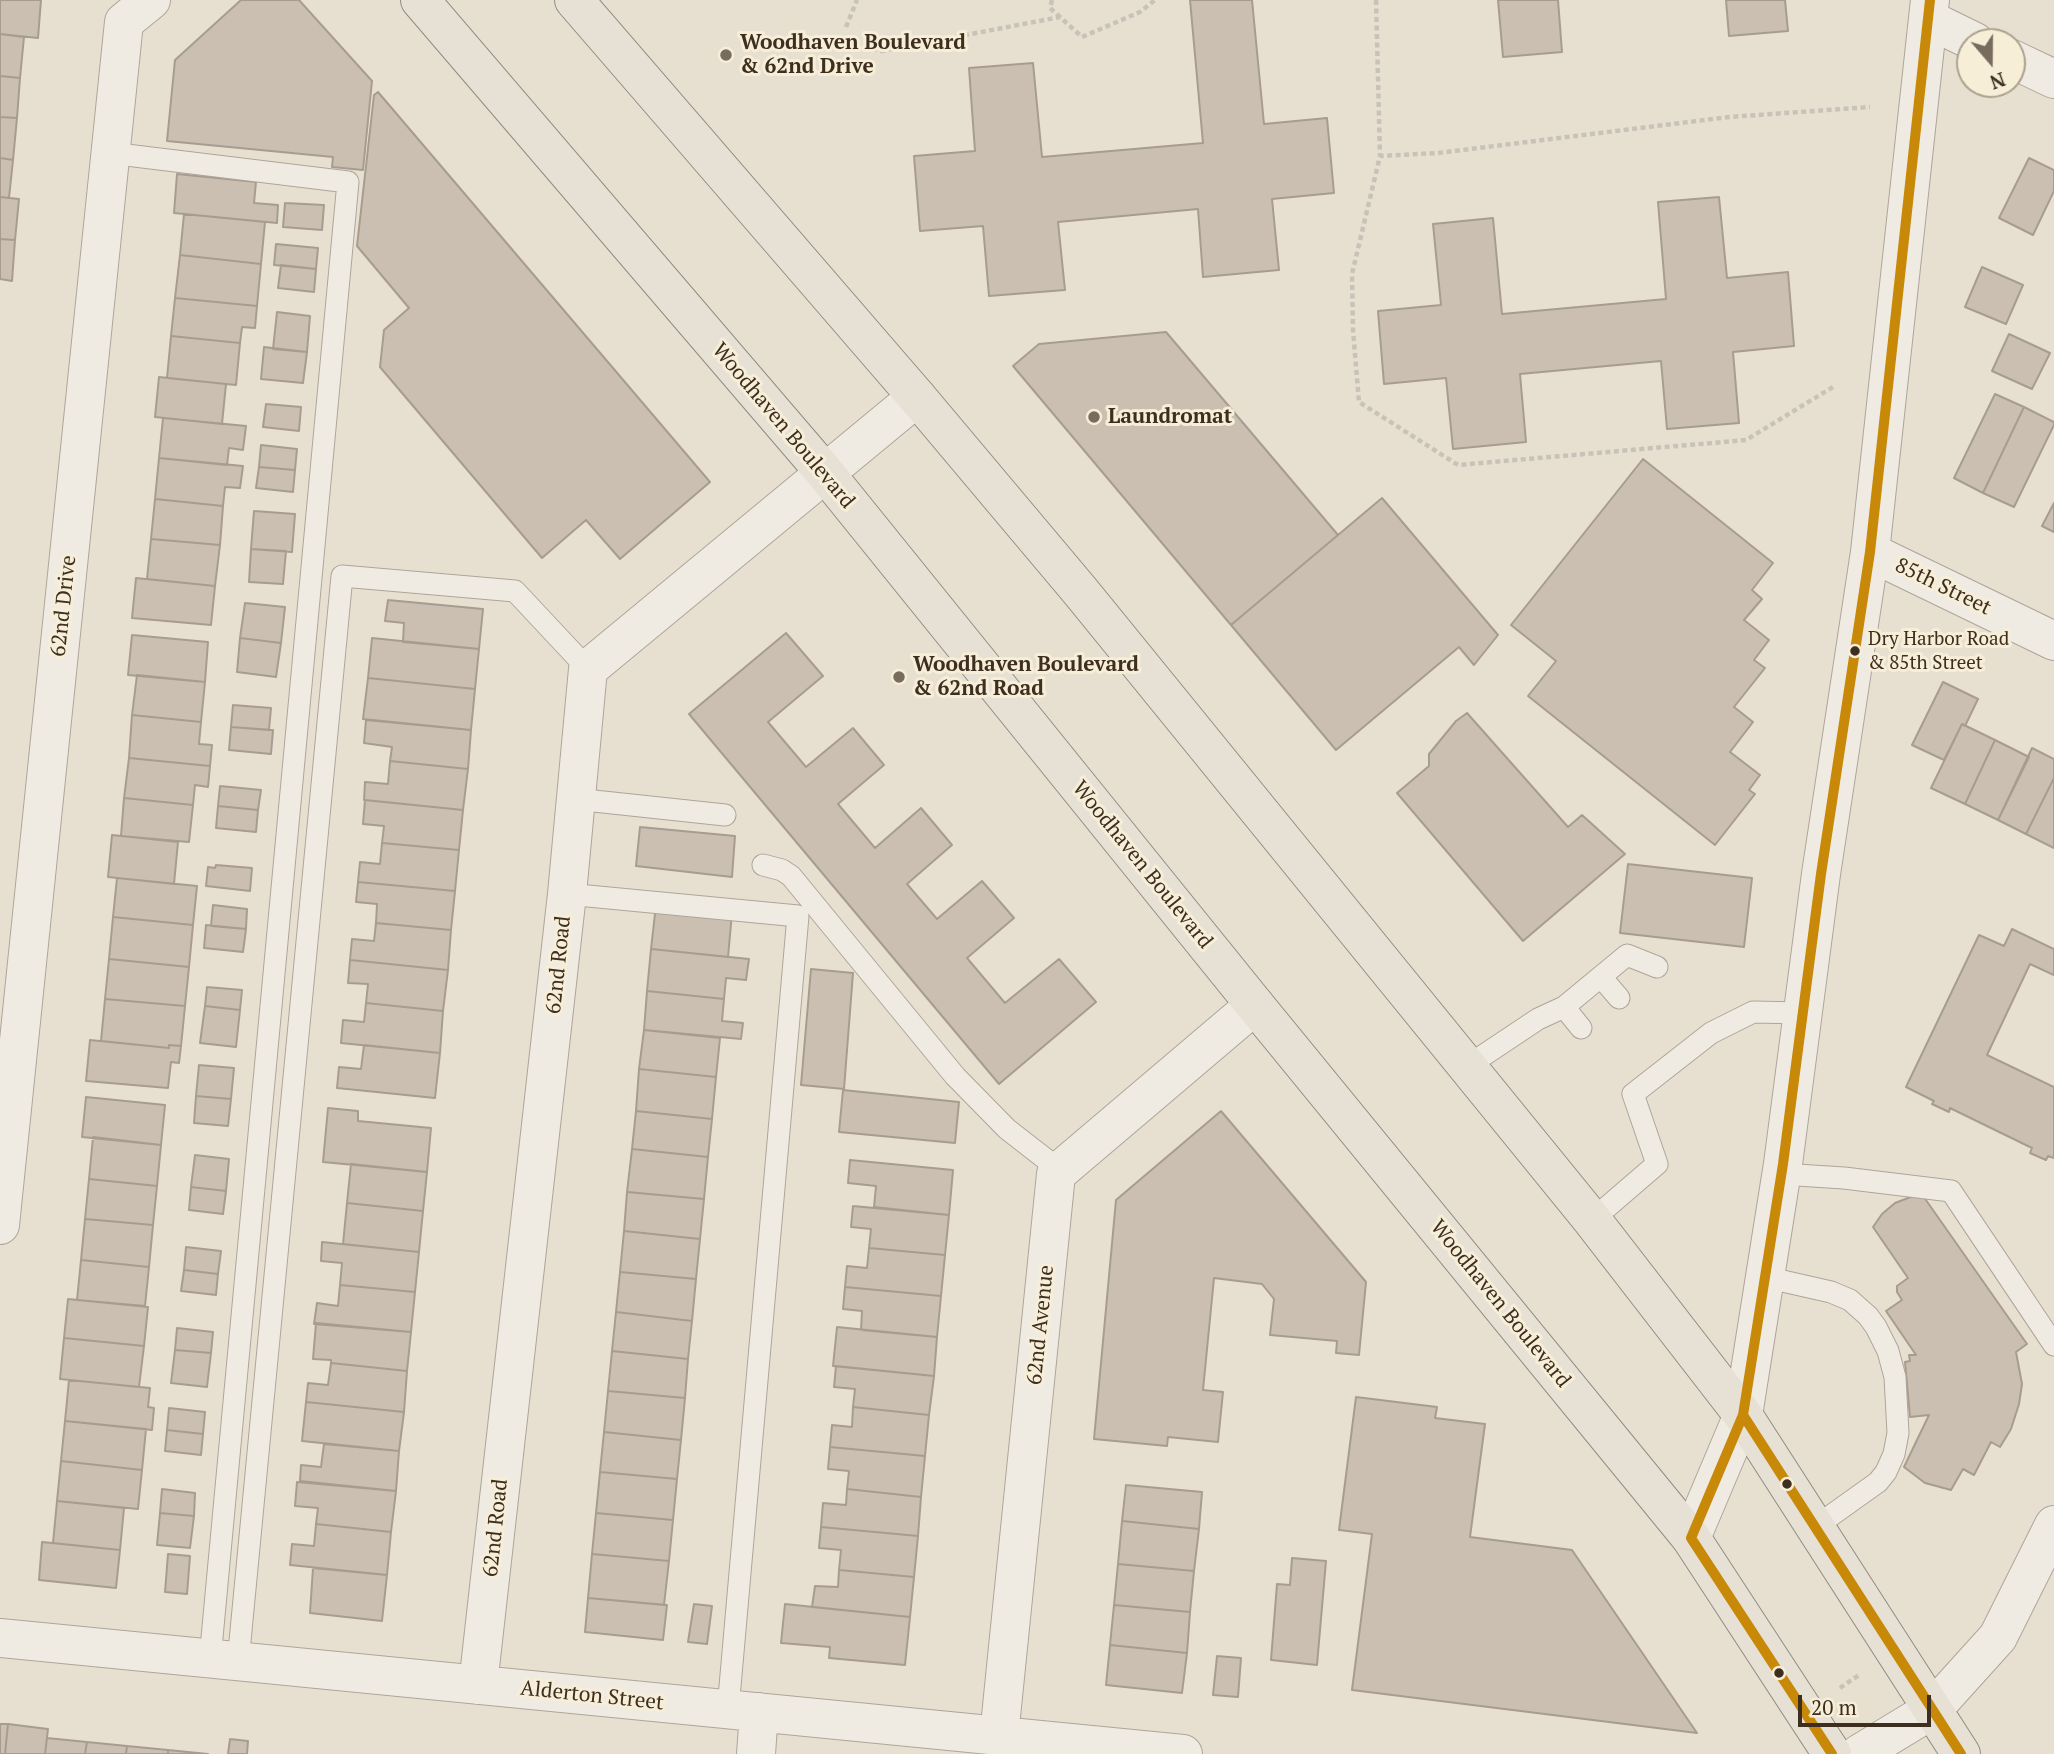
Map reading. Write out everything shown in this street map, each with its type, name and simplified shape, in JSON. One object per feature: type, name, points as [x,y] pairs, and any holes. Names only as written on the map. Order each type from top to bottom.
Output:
[{"type":"main road","name":"Woodhaven Boulevard","points":[[420,0],[826,474],[1691,1538],[1832,1754]]},
{"type":"main road","points":[[574,0],[917,397],[1089,603],[1592,1220],[1743,1415],[1961,1754]]},
{"type":"street","name":"62nd Drive","points":[[0,1225],[124,22],[151,0]]},
{"type":"street","points":[[1691,1538],[1743,1415],[1765,1277],[1821,874],[1870,552],[1929,9],[1956,28]]},
{"type":"street","points":[[2026,66],[2054,79]]},
{"type":"street","points":[[588,669],[917,397]]},
{"type":"street","name":"85th Street","points":[[1870,552],[2054,641]]},
{"type":"street","name":"62nd Road","points":[[478,1685],[567,894],[588,669]]},
{"type":"street","points":[[1061,1171],[1255,1005]]},
{"type":"street","name":"62nd Avenue","points":[[999,1736],[1056,1174],[1061,1171]]},
{"type":"street","points":[[1859,1754],[1933,1709],[1998,1637],[2054,1525]]},
{"type":"street","name":"Alderton Street","points":[[0,1638],[1183,1754]]},
{"type":"street","points":[[743,1711],[756,1754]]},
{"type":"lane","points":[[110,153],[348,182],[224,1660]]},
{"type":"lane","points":[[224,1660],[342,576],[515,591],[588,669]]},
{"type":"lane","points":[[575,799],[725,815]]},
{"type":"lane","points":[[763,865],[782,870],[791,876],[955,1076],[1007,1129],[1061,1171]]},
{"type":"lane","points":[[567,894],[798,916],[743,1711]]},
{"type":"lane","points":[[1466,1067],[1538,1019],[1563,1007],[1627,955],[1657,967]]},
{"type":"lane","points":[[1601,977],[1619,998]]},
{"type":"lane","points":[[1563,1007],[1581,1028]]},
{"type":"lane","points":[[1592,1220],[1657,1164],[1627,1086],[1704,1026],[1753,1012],[1803,1013]]},
{"type":"lane","points":[[1781,1174],[1844,1178],[1951,1191],[2054,1345]]},
{"type":"lane","points":[[1765,1277],[1831,1292],[1850,1300],[1868,1315],[1876,1327],[1888,1351],[1895,1377],[1898,1433],[1894,1454],[1886,1472],[1878,1482],[1815,1527]]},
{"type":"path","points":[[846,27],[857,0]]},
{"type":"path","points":[[1052,0],[1050,8],[1082,37],[1140,12],[1155,0]]},
{"type":"path","points":[[1376,0],[1380,156],[1352,274],[1359,402],[1458,465],[1746,440],[1833,387]]},
{"type":"path","points":[[864,47],[882,51],[1060,17]]},
{"type":"path","points":[[1380,156],[1438,153],[1729,117],[1870,107]]},
{"type":"path","points":[[1836,1691],[1859,1675]]},
{"type":"building","points":[[0,0],[41,0],[38,38],[0,34]]},
{"type":"building","points":[[241,0],[299,0],[372,81],[363,170],[332,167],[333,157],[167,141],[175,60]]},
{"type":"building","points":[[1190,0],[1252,0],[1264,124],[1327,118],[1334,193],[1272,199],[1279,270],[1203,277],[1198,209],[1058,222],[1065,290],[989,296],[983,226],[920,231],[914,156],[975,151],[969,68],[1033,63],[1042,157],[1203,143]]},
{"type":"building","points":[[1498,0],[1558,0],[1562,52],[1503,57]]},
{"type":"building","points":[[1726,0],[1785,0],[1788,31],[1729,36]]},
{"type":"building","points":[[0,34],[24,37],[20,78],[0,76]]},
{"type":"building","points":[[0,76],[20,78],[17,118],[0,117]]},
{"type":"building","points":[[378,92],[710,482],[620,559],[586,520],[542,558],[380,367],[384,330],[409,308],[357,246],[374,95]]},
{"type":"building","points":[[0,117],[17,118],[13,160],[0,158]]},
{"type":"building","points":[[0,158],[13,160],[9,198],[0,197]]},
{"type":"building","points":[[2029,158],[2054,170],[2054,191],[2033,235],[1999,218]]},
{"type":"building","points":[[177,174],[256,182],[254,203],[278,205],[277,223],[174,213]]},
{"type":"building","points":[[0,197],[19,199],[15,240],[0,239]]},
{"type":"building","points":[[1719,197],[1727,278],[1788,272],[1794,346],[1733,352],[1739,423],[1667,429],[1661,361],[1520,374],[1526,442],[1453,449],[1446,378],[1384,384],[1378,311],[1441,305],[1433,224],[1493,218],[1502,314],[1666,299],[1658,202]]},
{"type":"building","points":[[285,203],[324,205],[322,230],[283,227]]},
{"type":"building","points":[[184,214],[265,222],[261,264],[180,255]]},
{"type":"building","points":[[0,239],[15,240],[12,281],[0,279]]},
{"type":"building","points":[[276,244],[318,248],[316,269],[274,265]]},
{"type":"building","points":[[180,255],[261,264],[257,306],[175,298]]},
{"type":"building","points":[[281,265],[316,269],[314,292],[278,288]]},
{"type":"building","points":[[1982,267],[2023,285],[2006,324],[1965,307]]},
{"type":"building","points":[[175,298],[257,306],[255,328],[242,327],[240,343],[171,336]]},
{"type":"building","points":[[277,312],[310,316],[307,352],[273,349]]},
{"type":"building","points":[[1166,332],[1338,535],[1231,625],[1013,366],[1039,344]]},
{"type":"building","points":[[2009,334],[2050,353],[2032,389],[1992,371]]},
{"type":"building","points":[[171,336],[240,343],[236,385],[167,378]]},
{"type":"building","points":[[264,347],[307,352],[303,383],[261,379]]},
{"type":"building","points":[[159,377],[226,384],[222,424],[155,417]]},
{"type":"building","points":[[1995,394],[2024,407],[1983,493],[1954,478]]},
{"type":"building","points":[[266,404],[301,407],[299,431],[263,427]]},
{"type":"building","points":[[2024,407],[2054,422],[2054,425],[2014,507],[1983,493]]},
{"type":"building","points":[[163,418],[246,426],[243,450],[229,448],[227,465],[159,458]]},
{"type":"building","points":[[261,445],[297,449],[295,470],[259,467]]},
{"type":"building","points":[[159,458],[243,466],[240,488],[225,487],[223,506],[155,499]]},
{"type":"building","points":[[1643,459],[1773,563],[1752,590],[1762,599],[1744,620],[1769,640],[1754,660],[1765,668],[1734,707],[1753,722],[1730,752],[1760,775],[1749,790],[1755,794],[1715,845],[1528,696],[1556,661],[1511,625]]},
{"type":"building","points":[[259,467],[295,470],[293,492],[256,488]]},
{"type":"building","points":[[1382,498],[1498,635],[1474,665],[1459,647],[1336,750],[1231,625]]},
{"type":"building","points":[[155,499],[223,506],[220,545],[151,539]]},
{"type":"building","points":[[2054,503],[2054,532],[2042,526]]},
{"type":"building","points":[[254,511],[295,514],[292,552],[251,549]]},
{"type":"building","points":[[151,539],[220,545],[215,586],[147,579]]},
{"type":"building","points":[[251,549],[286,551],[283,584],[249,582]]},
{"type":"building","points":[[136,578],[215,586],[211,625],[132,618]]},
{"type":"building","points":[[388,600],[483,609],[479,649],[403,642],[404,623],[385,621]]},
{"type":"building","points":[[245,603],[285,607],[281,643],[240,638]]},
{"type":"building","points":[[786,633],[823,676],[768,722],[806,767],[853,728],[884,765],[838,804],[875,848],[921,808],[952,845],[907,884],[937,919],[982,881],[1014,918],[967,958],[1005,1003],[1059,959],[1096,1002],[999,1084],[689,714]]},
{"type":"building","points":[[132,635],[208,642],[205,682],[128,675]]},
{"type":"building","points":[[240,638],[281,643],[276,677],[237,672]]},
{"type":"building","points":[[372,638],[479,649],[475,689],[368,678]]},
{"type":"building","points":[[137,675],[205,682],[201,722],[132,715]]},
{"type":"building","points":[[368,678],[475,689],[471,730],[363,719]]},
{"type":"building","points":[[1943,682],[1978,699],[1944,760],[1912,745]]},
{"type":"building","points":[[233,705],[271,708],[269,730],[231,727]]},
{"type":"building","points":[[1467,713],[1568,827],[1582,815],[1625,854],[1523,941],[1397,793],[1429,766],[1429,754],[1456,721]]},
{"type":"building","points":[[132,715],[201,722],[199,744],[212,745],[210,766],[129,758]]},
{"type":"building","points":[[366,720],[471,730],[468,769],[390,761],[392,747],[364,743]]},
{"type":"building","points":[[1962,724],[1995,740],[1965,804],[1931,788]]},
{"type":"building","points":[[231,727],[273,730],[271,754],[229,750]]},
{"type":"building","points":[[1995,740],[2029,757],[1998,820],[1965,804]]},
{"type":"building","points":[[2032,748],[2054,759],[2054,778],[2026,834],[1998,820]]},
{"type":"building","points":[[129,758],[210,766],[208,787],[195,785],[193,805],[124,798]]},
{"type":"building","points":[[390,761],[468,769],[463,810],[364,800],[365,782],[388,784]]},
{"type":"building","points":[[2054,778],[2054,848],[2026,834]]},
{"type":"building","points":[[220,786],[261,790],[258,810],[218,806]]},
{"type":"building","points":[[124,798],[193,805],[189,842],[121,836]]},
{"type":"building","points":[[365,800],[463,810],[459,850],[382,843],[384,826],[363,824]]},
{"type":"building","points":[[218,806],[258,810],[256,832],[216,828]]},
{"type":"building","points":[[640,827],[735,836],[732,877],[636,866]]},
{"type":"building","points":[[112,835],[178,842],[174,884],[108,877]]},
{"type":"building","points":[[382,843],[459,850],[455,891],[358,882],[360,862],[380,864]]},
{"type":"building","points":[[1628,864],[1752,878],[1744,947],[1620,933]]},
{"type":"building","points":[[216,865],[252,868],[250,891],[206,886],[208,867],[215,868]]},
{"type":"building","points":[[117,878],[197,886],[193,925],[113,917]]},
{"type":"building","points":[[358,882],[455,891],[451,930],[376,923],[377,904],[356,902]]},
{"type":"building","points":[[213,905],[247,909],[246,929],[211,926]]},
{"type":"building","points":[[656,905],[732,913],[728,957],[651,949]]},
{"type":"building","points":[[113,917],[193,925],[189,967],[109,959]]},
{"type":"building","points":[[376,923],[451,930],[448,970],[350,960],[352,939],[374,941]]},
{"type":"building","points":[[206,925],[246,929],[243,952],[204,948]]},
{"type":"building","points":[[2012,929],[2054,949],[2054,975],[2030,964],[1987,1055],[2054,1087],[2054,1158],[2048,1156],[2046,1160],[2030,1153],[2032,1148],[1950,1108],[1949,1112],[1932,1104],[1934,1101],[1906,1087],[1979,935],[2004,946]]},
{"type":"building","points":[[651,949],[749,959],[746,980],[726,978],[724,999],[647,991]]},
{"type":"building","points":[[109,959],[189,967],[185,1006],[105,999]]},
{"type":"building","points":[[350,960],[448,970],[443,1011],[366,1003],[368,984],[348,983]]},
{"type":"building","points":[[811,969],[853,973],[844,1089],[801,1085]]},
{"type":"building","points":[[207,987],[242,990],[240,1010],[205,1006]]},
{"type":"building","points":[[647,991],[724,999],[722,1021],[743,1023],[741,1039],[644,1030]]},
{"type":"building","points":[[105,999],[185,1006],[181,1046],[169,1045],[169,1048],[101,1041]]},
{"type":"building","points":[[366,1003],[443,1011],[440,1053],[341,1043],[343,1020],[364,1022]]},
{"type":"building","points":[[205,1006],[240,1010],[236,1047],[200,1043]]},
{"type":"building","points":[[644,1030],[720,1038],[716,1077],[639,1069]]},
{"type":"building","points":[[90,1040],[169,1048],[169,1045],[181,1046],[179,1063],[171,1062],[168,1088],[86,1081]]},
{"type":"building","points":[[364,1045],[440,1053],[435,1098],[337,1088],[339,1067],[361,1069]]},
{"type":"building","points":[[199,1065],[234,1068],[231,1099],[196,1096]]},
{"type":"building","points":[[639,1069],[716,1077],[712,1119],[636,1111]]},
{"type":"building","points":[[843,1090],[959,1102],[955,1143],[839,1132]]},
{"type":"building","points":[[196,1096],[231,1099],[228,1126],[194,1123]]},
{"type":"building","points":[[86,1097],[165,1105],[161,1145],[82,1137]]},
{"type":"building","points":[[328,1108],[358,1111],[358,1121],[431,1128],[427,1172],[323,1162]]},
{"type":"building","points":[[636,1111],[712,1119],[708,1157],[632,1149]]},
{"type":"building","points":[[1221,1111],[1366,1282],[1359,1355],[1336,1353],[1337,1341],[1270,1335],[1274,1299],[1262,1284],[1214,1278],[1203,1390],[1223,1392],[1218,1442],[1168,1437],[1167,1446],[1094,1439],[1116,1200]]},
{"type":"building","points":[[93,1137],[161,1145],[157,1186],[89,1179]]},
{"type":"building","points":[[632,1149],[708,1157],[704,1199],[627,1192]]},
{"type":"building","points":[[195,1155],[229,1159],[226,1191],[191,1187]]},
{"type":"building","points":[[850,1160],[953,1170],[949,1215],[874,1207],[876,1186],[848,1183]]},
{"type":"building","points":[[351,1164],[427,1172],[423,1211],[347,1203]]},
{"type":"building","points":[[89,1179],[157,1186],[153,1225],[85,1219]]},
{"type":"building","points":[[191,1187],[226,1191],[223,1214],[189,1210]]},
{"type":"building","points":[[627,1192],[704,1199],[700,1239],[624,1231]]},
{"type":"building","points":[[1921,1193],[2027,1344],[2016,1352],[2022,1384],[2011,1429],[2000,1447],[1991,1442],[1974,1475],[1963,1469],[1951,1490],[1925,1483],[1904,1467],[1929,1415],[1910,1417],[1905,1362],[1910,1361],[1909,1355],[1916,1355],[1886,1311],[1902,1300],[1897,1286],[1908,1278],[1873,1227],[1882,1214],[1895,1203]]},
{"type":"building","points":[[347,1203],[423,1211],[419,1252],[343,1244]]},
{"type":"building","points":[[853,1206],[949,1215],[945,1255],[869,1248],[871,1229],[851,1227]]},
{"type":"building","points":[[85,1219],[153,1225],[149,1267],[81,1260]]},
{"type":"building","points":[[624,1231],[700,1239],[696,1279],[620,1272]]},
{"type":"building","points":[[322,1242],[419,1252],[415,1292],[340,1285],[342,1263],[321,1261]]},
{"type":"building","points":[[186,1247],[221,1251],[218,1274],[184,1270]]},
{"type":"building","points":[[869,1248],[945,1255],[941,1296],[845,1287],[847,1266],[867,1268]]},
{"type":"building","points":[[81,1260],[149,1267],[145,1306],[77,1300]]},
{"type":"building","points":[[184,1270],[218,1274],[216,1295],[181,1291]]},
{"type":"building","points":[[620,1272],[696,1279],[692,1321],[616,1312]]},
{"type":"building","points":[[340,1285],[415,1292],[411,1332],[314,1324],[317,1303],[338,1306]]},
{"type":"building","points":[[845,1287],[941,1296],[937,1337],[861,1330],[862,1311],[843,1309]]},
{"type":"building","points":[[68,1299],[148,1307],[144,1346],[64,1338]]},
{"type":"building","points":[[616,1312],[692,1321],[688,1359],[612,1351]]},
{"type":"building","points":[[316,1323],[411,1332],[407,1371],[313,1359]]},
{"type":"building","points":[[837,1327],[937,1337],[934,1376],[833,1366]]},
{"type":"building","points":[[177,1328],[213,1332],[211,1353],[175,1350]]},
{"type":"building","points":[[64,1338],[144,1346],[139,1387],[60,1379]]},
{"type":"building","points":[[175,1350],[211,1353],[207,1387],[171,1383]]},
{"type":"building","points":[[612,1351],[688,1359],[685,1398],[608,1391]]},
{"type":"building","points":[[331,1363],[407,1371],[404,1412],[306,1402],[308,1383],[328,1385]]},
{"type":"building","points":[[836,1366],[934,1376],[929,1415],[853,1407],[855,1389],[834,1387]]},
{"type":"building","points":[[69,1380],[150,1388],[148,1407],[154,1408],[152,1430],[65,1421]]},
{"type":"building","points":[[608,1391],[685,1398],[681,1440],[604,1432]]},
{"type":"building","points":[[1356,1397],[1437,1407],[1435,1418],[1485,1424],[1470,1537],[1572,1550],[1697,1733],[1352,1690],[1372,1534],[1339,1530]]},
{"type":"building","points":[[306,1402],[404,1412],[399,1451],[302,1441]]},
{"type":"building","points":[[853,1407],[929,1415],[925,1456],[830,1447],[832,1425],[852,1427]]},
{"type":"building","points":[[169,1408],[205,1412],[203,1434],[167,1430]]},
{"type":"building","points":[[65,1421],[146,1429],[142,1470],[61,1461]]},
{"type":"building","points":[[167,1430],[203,1434],[201,1455],[165,1451]]},
{"type":"building","points":[[604,1432],[681,1440],[677,1479],[600,1472]]},
{"type":"building","points":[[324,1444],[399,1451],[396,1491],[300,1481],[301,1465],[321,1467]]},
{"type":"building","points":[[830,1447],[925,1456],[921,1497],[847,1489],[849,1471],[828,1469]]},
{"type":"building","points":[[61,1461],[142,1470],[138,1509],[57,1501]]},
{"type":"building","points":[[600,1472],[677,1479],[673,1520],[596,1513]]},
{"type":"building","points":[[297,1482],[396,1491],[391,1532],[316,1524],[318,1508],[295,1506]]},
{"type":"building","points":[[1126,1485],[1202,1492],[1199,1529],[1122,1521]]},
{"type":"building","points":[[162,1489],[195,1493],[194,1516],[160,1513]]},
{"type":"building","points":[[847,1489],[921,1497],[918,1536],[821,1527],[823,1503],[846,1505]]},
{"type":"building","points":[[57,1501],[124,1508],[120,1550],[53,1543]]},
{"type":"building","points":[[160,1513],[194,1516],[190,1548],[157,1545]]},
{"type":"building","points":[[596,1513],[673,1520],[669,1561],[592,1554]]},
{"type":"building","points":[[1122,1521],[1199,1529],[1194,1571],[1118,1564]]},
{"type":"building","points":[[316,1524],[391,1532],[387,1575],[290,1565],[292,1544],[314,1546]]},
{"type":"building","points":[[821,1527],[918,1536],[914,1577],[839,1570],[841,1550],[819,1548]]},
{"type":"building","points":[[42,1542],[120,1550],[116,1588],[39,1580]]},
{"type":"building","points":[[168,1554],[190,1556],[187,1594],[165,1592]]},
{"type":"building","points":[[592,1554],[669,1561],[664,1605],[588,1598]]},
{"type":"building","points":[[1292,1558],[1326,1561],[1317,1665],[1271,1660],[1277,1584],[1290,1585]]},
{"type":"building","points":[[1118,1564],[1194,1571],[1190,1612],[1114,1605]]},
{"type":"building","points":[[313,1568],[387,1575],[382,1621],[310,1613]]},
{"type":"building","points":[[839,1570],[914,1577],[910,1617],[812,1607],[815,1586],[838,1587]]},
{"type":"building","points":[[588,1598],[667,1605],[663,1640],[585,1632]]},
{"type":"building","points":[[694,1604],[712,1606],[707,1644],[688,1642]]},
{"type":"building","points":[[785,1604],[910,1617],[905,1665],[829,1658],[830,1647],[781,1643]]},
{"type":"building","points":[[1114,1605],[1190,1612],[1187,1653],[1110,1645]]},
{"type":"building","points":[[1110,1645],[1187,1653],[1182,1693],[1106,1685]]},
{"type":"building","points":[[1217,1656],[1241,1658],[1238,1697],[1213,1695]]},
{"type":"building","points":[[0,1724],[8,1724],[5,1754],[0,1754]]},
{"type":"building","points":[[8,1724],[48,1729],[45,1754],[5,1754]]},
{"type":"building","points":[[47,1738],[87,1742],[85,1754],[45,1754]]},
{"type":"building","points":[[230,1739],[248,1741],[247,1754],[228,1754]]},
{"type":"building","points":[[87,1742],[127,1746],[126,1754],[85,1754]]},
{"type":"building","points":[[127,1746],[168,1750],[168,1754],[126,1754]]},
{"type":"building","points":[[168,1750],[208,1754],[168,1754]]},
{"type":"transit line","points":[[1832,1754],[1691,1538],[1743,1415],[1783,1164],[1821,874],[1870,552],[1930,0]]},
{"type":"transit line","points":[[1743,1415],[1961,1754]]},
{"type":"place","name":"Woodhaven Boulevard & 62nd Drive","points":[[726,55]]},
{"type":"place","name":"Laundromat","points":[[1094,417]]},
{"type":"place","name":"Dry Harbor Road & 85th Street","points":[[1855,651]]},
{"type":"place","name":"Woodhaven Boulevard & 62nd Road","points":[[899,677]]}]
